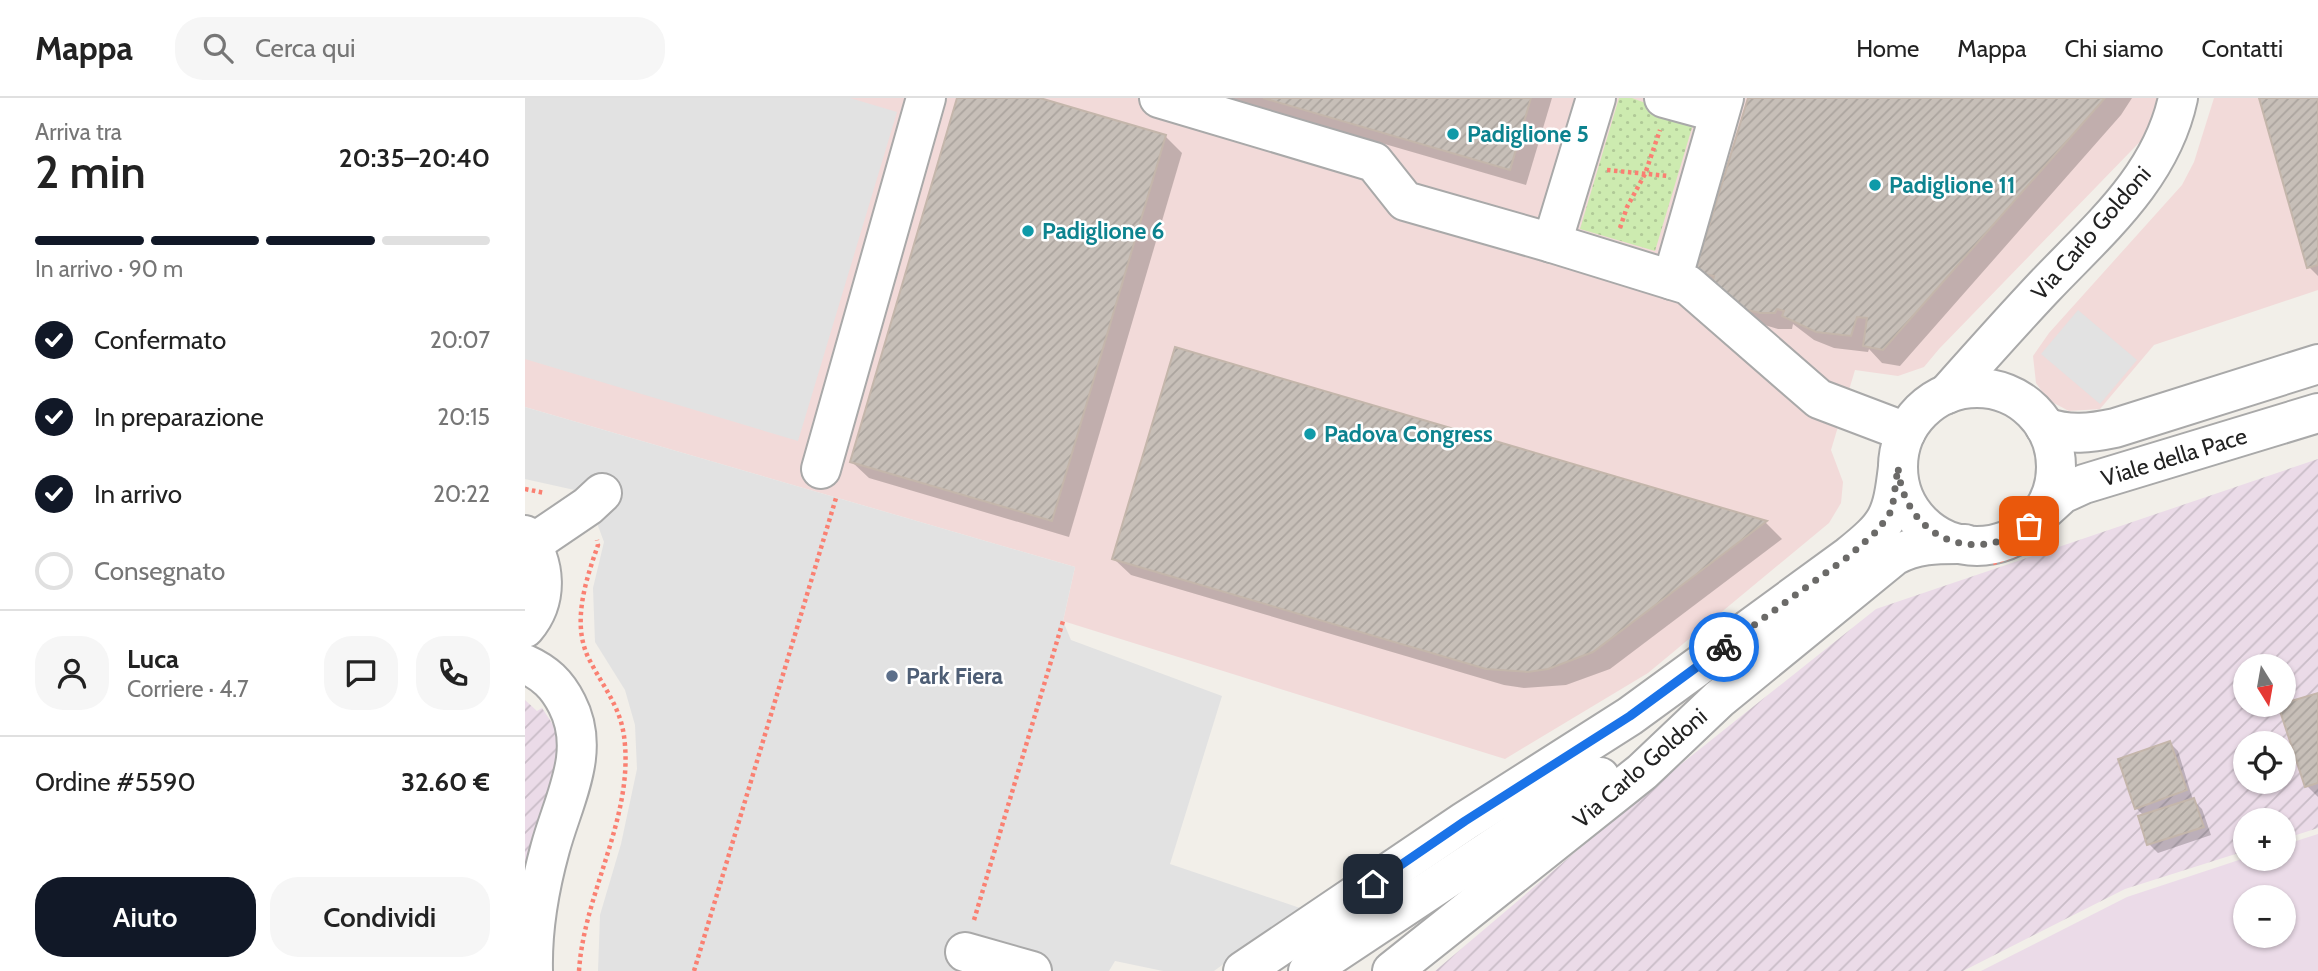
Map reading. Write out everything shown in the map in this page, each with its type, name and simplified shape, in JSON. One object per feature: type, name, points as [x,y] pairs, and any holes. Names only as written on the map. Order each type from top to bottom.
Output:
[{"type":"street","points":[[828,483],[926,98]]},
{"type":"street","points":[[1159,98],[1374,162],[1405,201],[1688,285],[1819,398],[1902,450]]},
{"type":"street","points":[[1552,243],[1596,98]]},
{"type":"street","name":"Via Carlo Goldoni","points":[[1947,394],[2117,210],[2141,180],[2161,152],[2178,98]]},
{"type":"street","points":[[1663,110],[1722,106],[1672,280]]},
{"type":"street","name":"Via Carlo Goldoni","points":[[2003,393],[1996,376],[1995,356],[1997,345],[2010,323]]},
{"type":"street","name":"Viale della Pace","points":[[2045,427],[2058,432],[2085,434],[2108,430],[2318,364]]},
{"type":"street","points":[[1969,388],[2003,393],[2028,407],[2045,427],[2054,449],[2055,472],[2050,496],[2029,526],[2007,539],[1979,545],[1939,536],[1917,519],[1903,494],[1902,450],[1923,409],[1947,394],[1969,388]]},
{"type":"street","name":"Viale della Pace","points":[[2038,516],[2062,494],[2084,484],[2318,413]]},
{"type":"street","name":"Via Carlo Goldoni","points":[[1243,971],[1465,821],[1630,716],[1849,556],[1878,530],[1892,510],[1902,450]]},
{"type":"street","points":[[525,628],[538,606],[542,590],[538,557],[528,540],[588,506],[602,493]]},
{"type":"street","name":"Via Carlo Goldoni","points":[[1392,971],[1642,772],[1719,699],[1895,556],[1923,545],[1965,544]]},
{"type":"street","points":[[525,664],[547,676],[555,684],[570,709],[578,740],[576,766],[550,847],[537,905],[533,971]]},
{"type":"street","points":[[1318,963],[1719,699]]},
{"type":"street","points":[[965,951],[1032,971]]},
{"type":"path","points":[[1620,230],[1627,207],[1645,174],[1663,110]]},
{"type":"path","points":[[1598,169],[1677,177]]},
{"type":"path","points":[[694,971],[828,483]]},
{"type":"path","points":[[965,951],[1063,621]]},
{"type":"shaded area","points":[[525,98],[2174,98],[2164,117],[1924,367],[1898,376],[1855,370],[1831,450],[1843,482],[1841,503],[1829,523],[1648,673],[1505,759],[1063,621],[1075,567],[525,407]]},
{"type":"shaded area","points":[[525,98],[850,98],[897,112],[798,441],[525,359]]},
{"type":"shaded area","points":[[2214,98],[2318,98],[2318,290],[2154,345],[2100,409],[2069,411],[2048,400],[2036,383],[2033,356],[2049,333],[2182,185],[2194,162]]},
{"type":"shaded area","points":[[2078,310],[2137,360],[2100,404],[2041,354]]},
{"type":"shaded area","name":"Park Fiera","points":[[525,407],[1075,567],[1063,621],[1071,640],[1222,696],[1170,864],[1300,908],[1214,971],[1163,971],[1115,961],[1109,971],[598,971],[600,915],[621,844],[637,769],[635,725],[625,690],[595,642],[593,588],[604,542],[594,515],[579,491],[525,479]]},
{"type":"shaded area","points":[[2318,459],[2318,828],[2296,835],[2296,808],[2233,808],[2233,855],[2125,889],[1963,971],[1435,971],[1651,788],[1876,609]]},
{"type":"shaded area","points":[[525,700],[537,711],[542,708],[554,726],[560,756],[525,874]]},
{"type":"shaded area","points":[[2318,834],[2318,971],[1981,971],[2127,897],[2233,862],[2233,871],[2296,871],[2296,841]]},
{"type":"green space","points":[[1619,98],[1632,98],[1694,121],[1655,251],[1580,229]]},
{"type":"building","name":"Padiglione 6","points":[[957,98],[1040,98],[1166,135],[1052,521],[850,462]]},
{"type":"building","name":"Padiglione 5","points":[[1263,98],[1531,98],[1510,170]]},
{"type":"building","name":"Padiglione 11","points":[[1748,98],[2105,98],[1883,350],[1863,346],[1867,318],[1857,317],[1851,336],[1816,332],[1782,316],[1784,311],[1777,309],[1775,313],[1760,313],[1743,309],[1710,293],[1714,276],[1695,272]]},
{"type":"building","points":[[2259,98],[2318,98],[2318,265],[2307,268]]},
{"type":"building","name":"Padova Congress","points":[[1175,347],[1767,521],[1593,652],[1548,669],[1528,672],[1486,669],[1112,559]]},
{"type":"building","points":[[2318,693],[2318,783],[2305,787],[2296,760],[2296,731],[2287,731],[2282,718],[2296,718],[2296,700]]},
{"type":"building","points":[[2170,741],[2187,790],[2135,809],[2118,759]]},
{"type":"building","points":[[2194,798],[2204,827],[2147,845],[2138,816]]},
{"type":"way so far","points":[[1724,647],[1849,556],[1878,530],[1892,510],[1898,467],[1899,481],[1909,507],[1917,519],[1939,536],[1965,544],[1993,544],[2018,534],[2029,526]]},
{"type":"place","name":"Padiglione 5","points":[[1453,134]]},
{"type":"place","name":"Padiglione 11","points":[[1875,185]]},
{"type":"place","name":"Padiglione 6","points":[[1028,231]]},
{"type":"place","name":"Padova Congress","points":[[1310,434]]},
{"type":"place","name":"Park Fiera","points":[[892,676]]},
{"type":"route","points":[[1373,884],[1547,767],[1630,716],[1724,647]]}]
